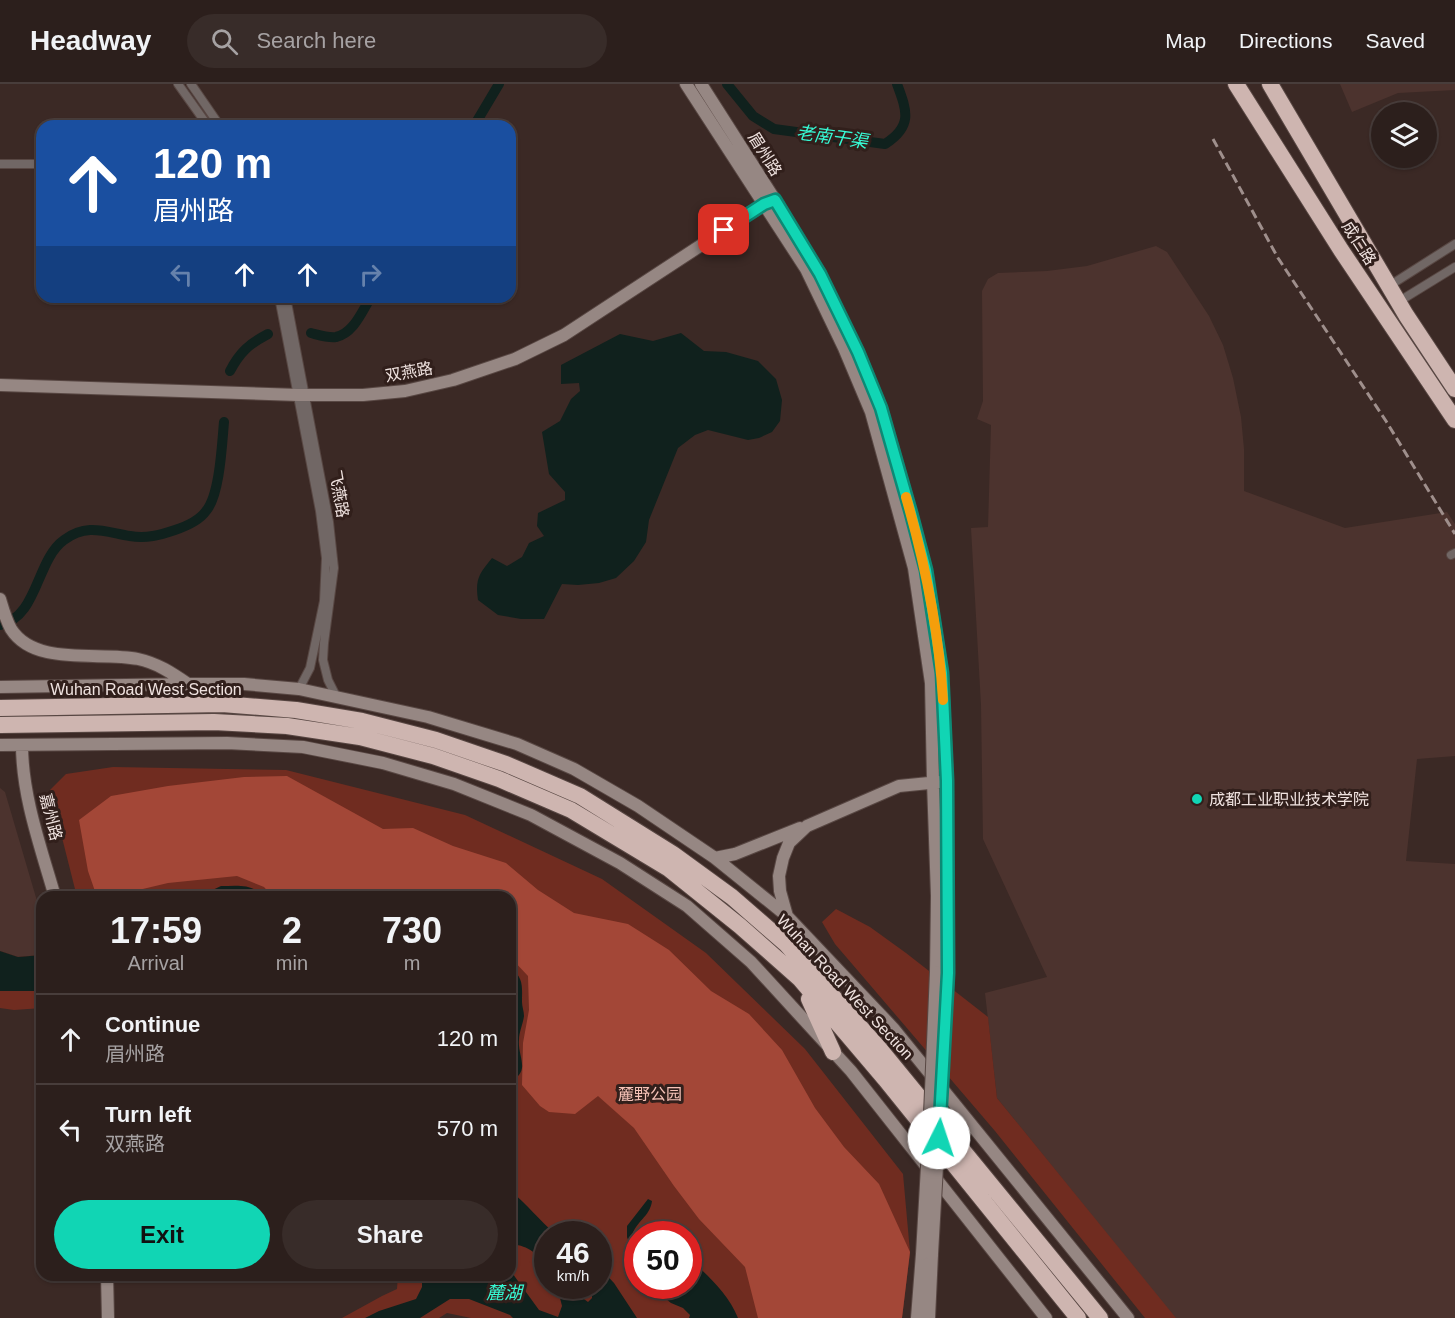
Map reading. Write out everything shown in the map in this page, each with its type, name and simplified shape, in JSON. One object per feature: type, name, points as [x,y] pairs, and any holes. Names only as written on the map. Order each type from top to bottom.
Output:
[{"type":"highway","name":"成仁路","points":[[1236,84],[1341,250],[1455,420]]},
{"type":"highway","name":"成仁路","points":[[1270,84],[1398,302],[1455,389]]},
{"type":"highway","name":"Wuhan Road West Section","points":[[0,708],[222,704],[307,712],[362,721],[436,740],[506,764],[580,796],[673,854],[732,897],[786,944],[879,1048],[1100,1318]]},
{"type":"highway","name":"Wuhan Road West Section","points":[[0,725],[214,722],[286,726],[360,737],[433,756],[499,779],[571,810],[669,868],[740,926],[800,980],[885,1079],[1078,1318]]},
{"type":"highway","points":[[800,980],[833,1052]]},
{"type":"main road","points":[[686,84],[770,202],[806,269],[844,348],[871,412],[914,568],[931,683],[937,896],[942,972],[927,1254],[929,1318]]},
{"type":"main road","name":"眉州路","points":[[701,84],[770,202],[820,274],[858,352],[881,408],[911,513],[926,570],[942,673],[947,781],[942,972]]},
{"type":"main road","name":"双燕路","points":[[0,385],[363,395],[405,391],[453,380],[515,359],[564,335],[770,202]]},
{"type":"main road","points":[[0,599],[12,631],[31,647],[59,655],[113,656],[151,662],[188,684]]},
{"type":"main road","points":[[0,687],[244,684],[299,689],[428,717],[517,744],[574,769],[638,806],[716,858],[787,916],[893,1028],[1128,1318]]},
{"type":"main road","points":[[0,745],[227,743],[303,747],[383,764],[454,784],[531,815],[620,863],[687,906],[751,962],[851,1071],[1046,1318]]},
{"type":"main road","name":"嘉州路","points":[[22,745],[22,764],[27,792],[53,891]]},
{"type":"main road","points":[[716,858],[735,854],[807,826],[899,786],[947,781]]},
{"type":"main road","points":[[787,916],[780,891],[779,876],[783,858],[789,843],[807,826]]},
{"type":"main road","points":[[917,1318],[927,1254]]},
{"type":"main road","points":[[107,1281],[108,1318]]},
{"type":"street","points":[[178,84],[204,120]]},
{"type":"street","points":[[191,84],[216,120]]},
{"type":"street","points":[[0,164],[36,164]]},
{"type":"street","points":[[1389,285],[1455,244]]},
{"type":"street","points":[[1398,302],[1455,267]]},
{"type":"street","name":"飞燕路","points":[[280,303],[329,522],[334,568],[323,660],[328,680],[336,696]]},
{"type":"street","name":"飞燕路","points":[[287,303],[326,558],[324,602],[310,668],[299,689]]},
{"type":"shaded area","points":[[1340,84],[1455,84],[1455,90],[1398,93],[1371,102],[1371,104],[1352,112]]},
{"type":"shaded area","name":"成都工业职业技术学院","points":[[1156,246],[1167,252],[1209,316],[1223,345],[1241,417],[1244,491],[1345,528],[1447,512],[1455,524],[1455,756],[1417,759],[1406,861],[1455,864],[1455,1318],[1175,1318],[997,1098],[985,993],[1047,977],[983,839],[981,705],[971,528],[988,527],[991,425],[977,419],[983,401],[982,291],[988,279],[998,273],[1047,271],[1087,266]]},
{"type":"shaded area","points":[[0,788],[5,792],[36,898],[36,956],[18,957],[0,951]]},
{"type":"green space","name":"麓野公园","points":[[113,767],[286,770],[465,815],[602,879],[706,953],[805,1049],[903,1174],[910,1252],[902,1318],[471,1318],[447,1313],[439,1318],[342,1318],[397,1289],[398,1281],[516,1281],[516,891],[75,891],[50,790],[66,774]]},
{"type":"green space","name":"麓野公园","points":[[287,776],[383,829],[413,828],[453,846],[506,863],[538,890],[574,913],[628,924],[669,950],[711,991],[749,1014],[782,1050],[815,1108],[844,1147],[879,1184],[910,1252],[902,1318],[758,1318],[745,1267],[699,1219],[634,1128],[598,1096],[575,1114],[549,1112],[540,1106],[522,1085],[523,1043],[529,1010],[528,976],[516,963],[516,891],[268,891],[264,887],[237,876],[168,883],[134,891],[95,891],[88,871],[79,820],[111,796],[168,786],[244,777]]},
{"type":"green space","points":[[836,909],[870,927],[988,1017],[997,1098],[1176,1318],[1145,1318],[995,1131],[835,944],[822,922]]},
{"type":"green space","points":[[0,951],[18,957],[36,956],[36,1008],[14,1010],[0,1008]]},
{"type":"water","points":[[681,333],[704,351],[726,352],[758,361],[776,379],[782,400],[780,421],[772,432],[748,440],[708,430],[695,435],[678,448],[649,520],[646,542],[634,561],[616,578],[599,583],[562,584],[544,619],[521,619],[498,615],[478,600],[477,587],[481,573],[492,558],[507,566],[522,557],[529,543],[544,536],[537,526],[538,513],[565,500],[565,492],[549,474],[542,432],[560,421],[571,399],[580,391],[579,383],[561,384],[561,365],[620,334],[653,341]]},
{"type":"water","points":[[221,886],[239,886],[250,887],[256,891],[211,891]]},
{"type":"water","points":[[0,951],[18,957],[36,956],[36,991],[0,991]]},
{"type":"water","points":[[516,972],[521,983],[524,1016],[519,1040],[522,1068],[516,1078]]},
{"type":"water","points":[[516,1196],[542,1221],[534,1221],[534,1253],[516,1245]]},
{"type":"water","points":[[648,1199],[652,1201],[651,1207],[641,1221],[631,1221]]},
{"type":"water","points":[[702,1270],[723,1293],[738,1318],[689,1318],[690,1315],[683,1308],[666,1299],[702,1299]]},
{"type":"water","name":"麓湖","points":[[516,1278],[539,1310],[558,1317],[562,1306],[560,1299],[584,1299],[588,1302],[591,1299],[612,1299],[612,1281],[637,1318],[513,1318],[469,1299],[450,1299],[420,1318],[365,1318],[416,1299],[422,1287],[422,1281],[516,1281]]},
{"type":"waterway","name":"老南干渠","points":[[478,120],[499,84]]},
{"type":"waterway","name":"老南干渠","points":[[727,84],[753,116],[774,129],[885,144],[900,131],[904,124],[905,110],[897,84]]},
{"type":"waterway","name":"老南干渠","points":[[311,333],[330,337],[342,335],[357,321],[368,303]]},
{"type":"waterway","name":"老南干渠","points":[[230,371],[246,349],[268,334]]},
{"type":"waterway","name":"老南干渠","points":[[0,625],[13,620],[22,611],[30,600],[55,549],[72,535],[96,530],[136,537],[153,536],[184,527],[200,518],[211,503],[214,493],[220,468],[224,422]]},
{"type":"railway","points":[[1213,139],[1278,258],[1386,421],[1455,534]]},
{"type":"slow traffic","points":[[906,497],[926,570],[942,673],[943,700]]},
{"type":"place","name":"成都工业职业技术学院","points":[[1197,799]]},
{"type":"route","points":[[724,230],[764,204],[775,200],[820,274],[858,352],[881,408],[926,570],[942,673],[947,781],[948,973],[939,1138]]}]
